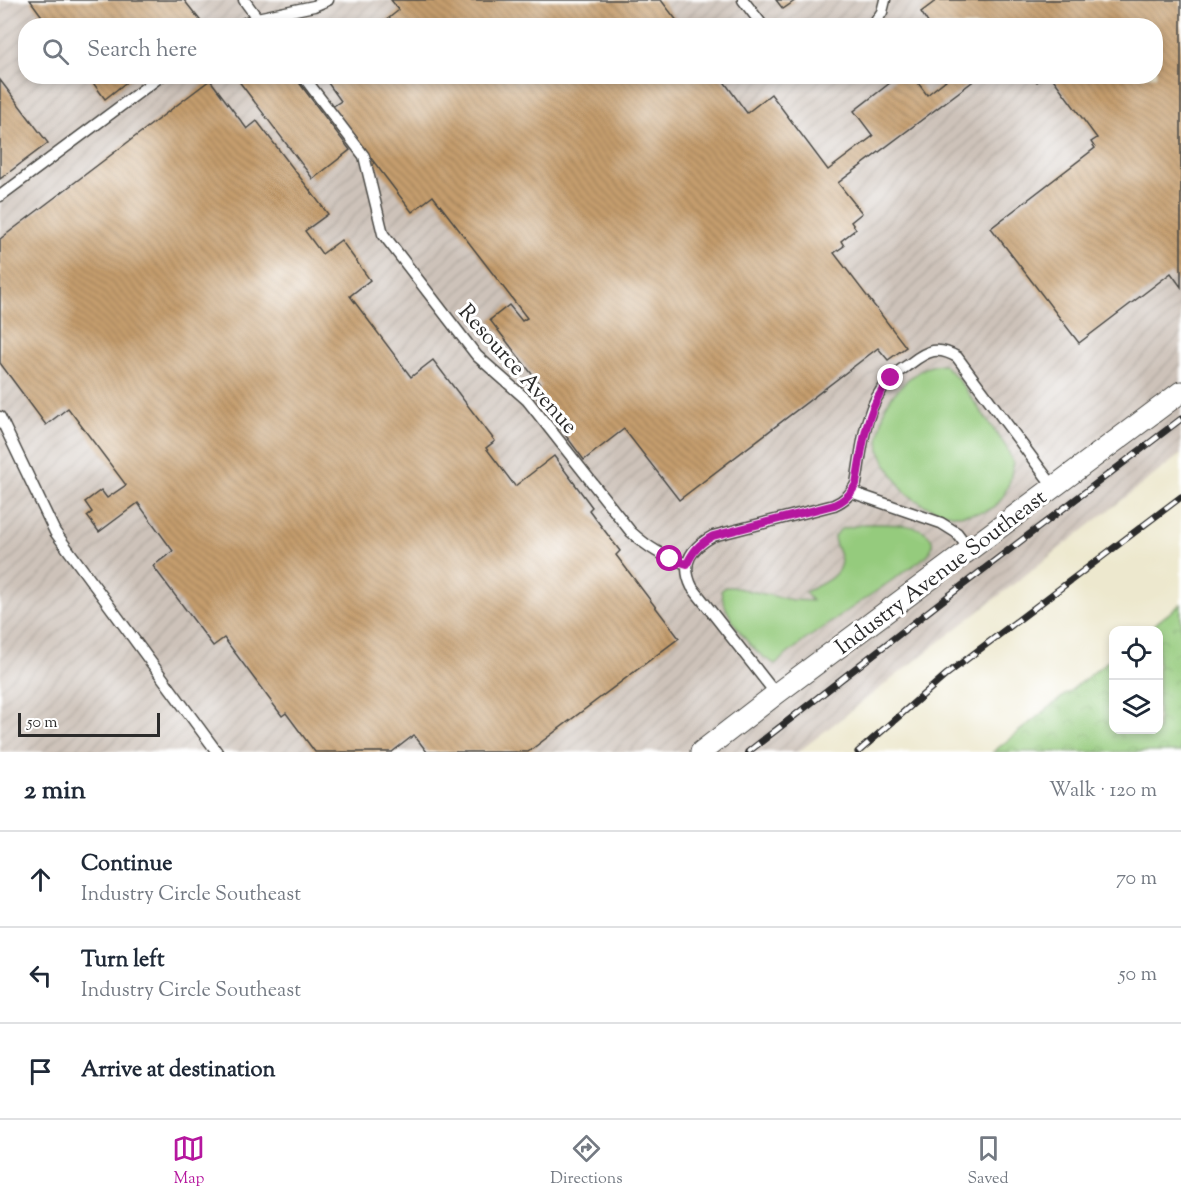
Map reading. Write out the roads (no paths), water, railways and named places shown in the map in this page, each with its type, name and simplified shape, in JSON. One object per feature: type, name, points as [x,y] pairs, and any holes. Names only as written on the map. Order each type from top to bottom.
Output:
[{"type":"street","name":"Industry Avenue Southeast","points":[[701,752],[1181,392]]},
{"type":"lane","points":[[244,0],[257,18]]},
{"type":"lane","points":[[274,18],[328,0]]},
{"type":"lane","points":[[743,0],[757,18]]},
{"type":"lane","points":[[878,18],[885,0]]},
{"type":"lane","points":[[0,196],[150,84]]},
{"type":"lane","name":"Resource Avenue","points":[[309,84],[364,156],[383,234],[477,356],[527,400],[631,532],[648,548],[670,559],[687,564]]},
{"type":"lane","points":[[776,694],[692,587],[687,576],[687,564],[692,552],[702,542],[713,536],[834,505],[845,500],[856,484],[869,417],[881,390],[891,378],[933,350],[946,351],[957,357],[1053,486]]},
{"type":"lane","points":[[0,417],[55,532],[217,752]]},
{"type":"lane","points":[[851,492],[941,523],[957,533],[969,549]]},
{"type":"railway","points":[[748,752],[1181,419]]},
{"type":"railway","points":[[858,752],[947,674],[1181,497]]}]
